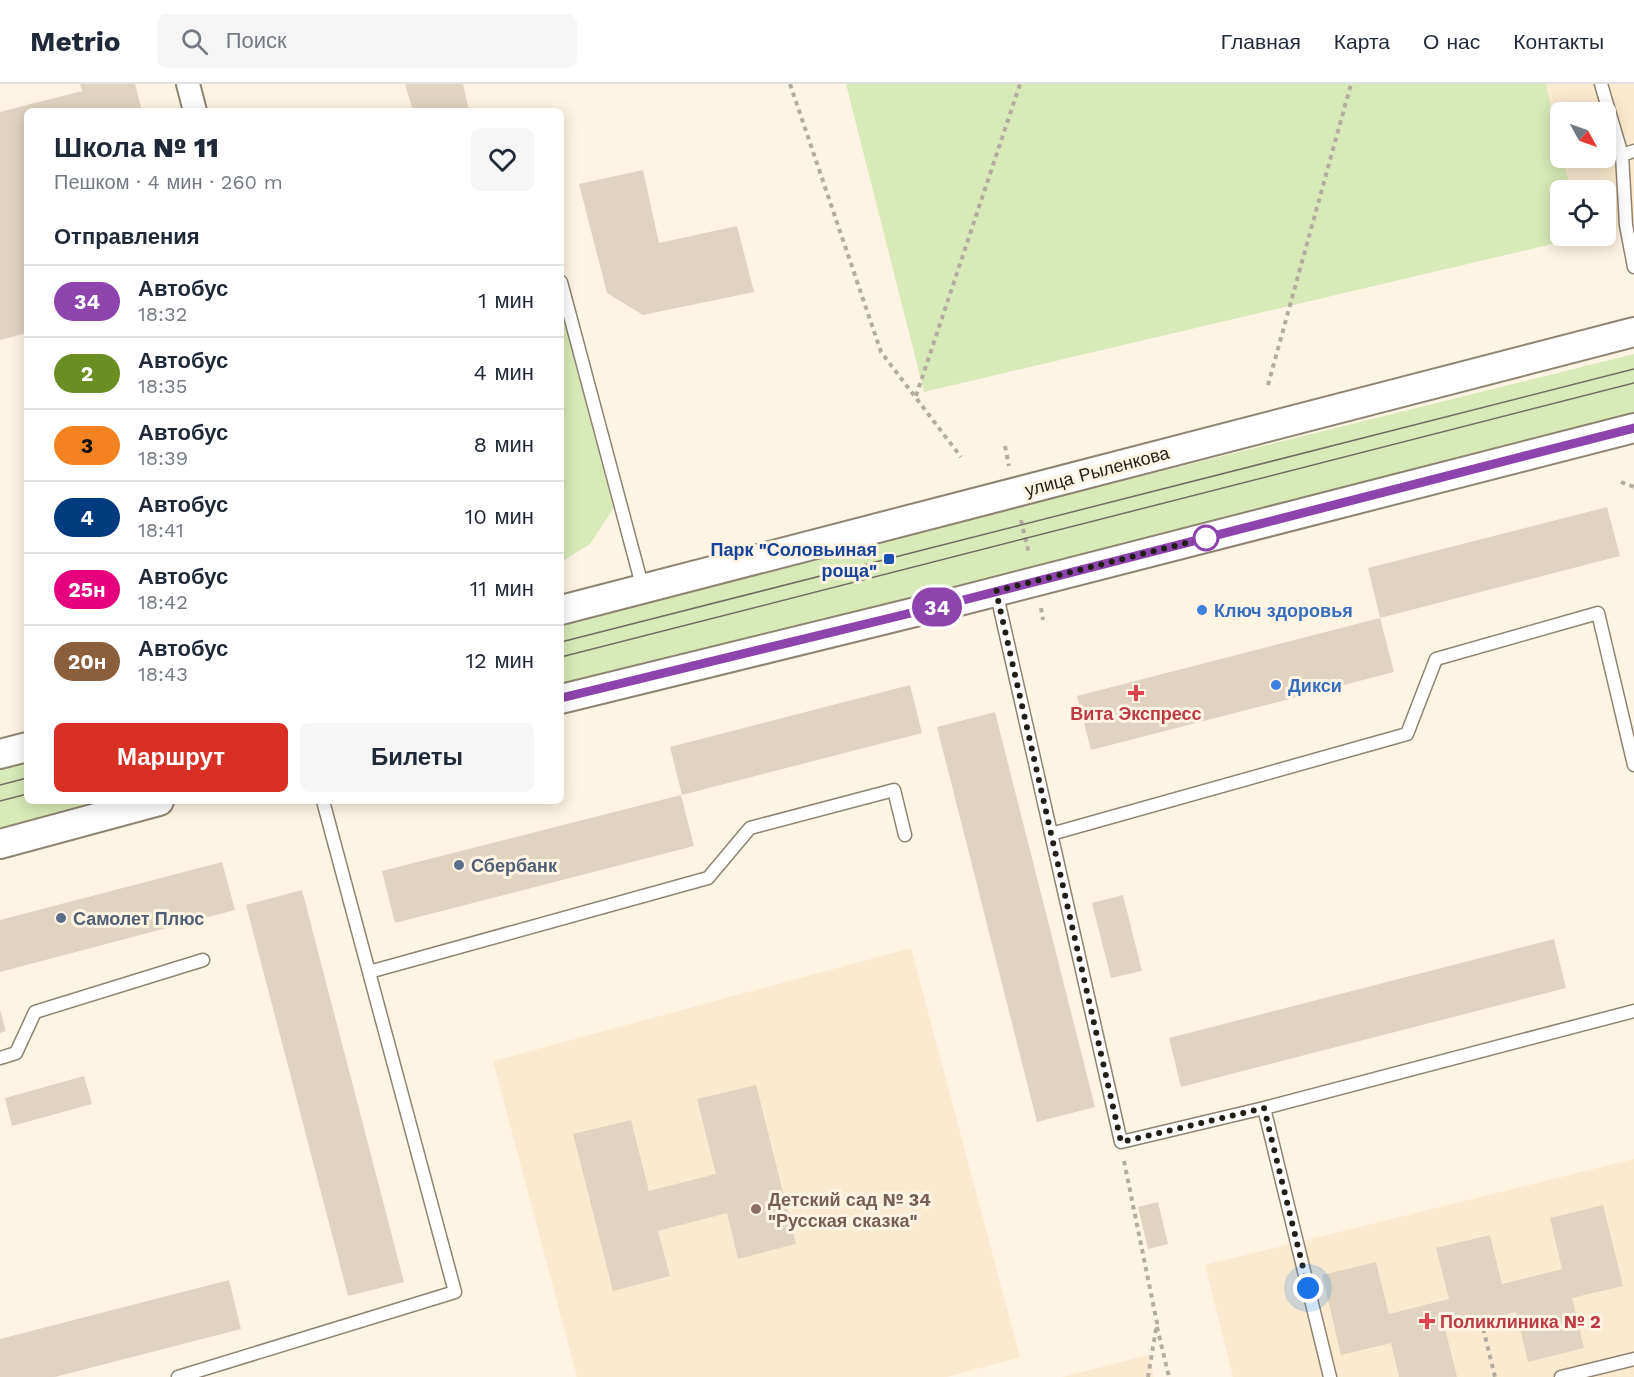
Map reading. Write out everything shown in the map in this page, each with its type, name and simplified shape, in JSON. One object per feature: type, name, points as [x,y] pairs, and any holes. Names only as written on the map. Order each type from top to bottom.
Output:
[{"type":"street","points":[[188,84],[194,108]]},
{"type":"street","name":"улица Рыленкова","points":[[564,609],[1634,332]]},
{"type":"street","points":[[564,698],[996,591],[1634,428]]},
{"type":"street","points":[[0,754],[24,748]]},
{"type":"street","points":[[0,844],[148,804]]},
{"type":"lane","points":[[1601,84],[1628,153],[1626,225],[1634,267]]},
{"type":"lane","points":[[564,293],[642,589]]},
{"type":"lane","points":[[996,591],[1121,1142],[1264,1108],[1634,1011]]},
{"type":"lane","points":[[1051,834],[1407,734],[1436,659],[1598,612],[1634,765]]},
{"type":"lane","points":[[369,972],[708,878],[750,828],[894,790],[905,835]]},
{"type":"lane","points":[[178,1377],[455,1292],[323,804]]},
{"type":"lane","points":[[0,1058],[16,1053],[35,1012],[203,960]]},
{"type":"lane","points":[[1264,1108],[1330,1377]]},
{"type":"lane","points":[[1562,1377],[1634,1359]]},
{"type":"path","points":[[790,84],[881,352],[961,457]]},
{"type":"path","points":[[915,397],[1020,84]]},
{"type":"path","points":[[1268,385],[1351,84]]},
{"type":"path","points":[[1005,446],[1043,620]]},
{"type":"path","points":[[1621,482],[1634,488]]},
{"type":"path","points":[[1121,1142],[1169,1377]]},
{"type":"path","points":[[1482,1320],[1495,1377]]},
{"type":"path","points":[[1148,1377],[1157,1323]]},
{"type":"shaded area","points":[[1546,84],[1634,84],[1634,223],[1616,228],[1616,180],[1568,180],[1566,168],[1616,168],[1616,102],[1550,102]]},
{"type":"shaded area","name":"Детский сад № 34 \"Русская сказка\"","points":[[911,948],[1020,1357],[947,1377],[577,1377],[493,1061]]},
{"type":"shaded area","name":"Поликлиника № 2","points":[[1634,1159],[1634,1377],[1233,1377],[1205,1265]]},
{"type":"shaded area","points":[[1149,1355],[1154,1377],[1062,1377]]},
{"type":"green space","points":[[846,84],[1546,84],[1550,102],[1550,168],[1566,168],[1568,180],[1550,180],[1550,245],[924,392]]},
{"type":"green space","points":[[564,317],[615,506],[590,544],[564,560]]},
{"type":"green space","points":[[1634,354],[1634,425],[564,695],[564,619]]},
{"type":"green space","points":[[24,752],[24,804],[139,804],[0,840],[0,758]]},
{"type":"building","points":[[80,84],[135,84],[141,108],[24,108],[24,334],[0,340],[0,112],[82,91]]},
{"type":"building","points":[[405,84],[463,84],[468,108],[412,108]]},
{"type":"building","points":[[643,170],[659,243],[737,226],[754,292],[643,315],[607,293],[579,184]]},
{"type":"building","points":[[1607,507],[1620,556],[1380,618],[1368,568]]},
{"type":"building","points":[[1380,618],[1394,672],[1091,750],[1077,696]]},
{"type":"building","points":[[910,685],[922,733],[682,795],[670,747]]},
{"type":"building","points":[[995,712],[1095,1107],[1037,1122],[937,727]]},
{"type":"building","points":[[681,795],[694,846],[395,923],[382,871]]},
{"type":"building","points":[[222,862],[235,910],[0,972],[0,920]]},
{"type":"building","points":[[302,890],[404,1282],[348,1296],[246,905]]},
{"type":"building","points":[[1123,895],[1142,971],[1111,978],[1092,903]]},
{"type":"building","points":[[1554,939],[1566,988],[1181,1087],[1169,1038]]},
{"type":"building","points":[[0,1010],[6,1031],[0,1033]]},
{"type":"building","points":[[84,1076],[92,1104],[12,1126],[5,1098]]},
{"type":"building","points":[[756,1085],[796,1244],[738,1259],[727,1213],[658,1231],[670,1276],[613,1291],[573,1134],[631,1120],[649,1191],[716,1174],[697,1099]]},
{"type":"building","points":[[1158,1202],[1168,1244],[1148,1249],[1138,1207]]},
{"type":"building","name":"Поликлиника № 2","points":[[1603,1205],[1623,1286],[1572,1298],[1584,1348],[1528,1362],[1516,1312],[1445,1329],[1457,1377],[1399,1377],[1391,1343],[1341,1355],[1322,1275],[1376,1262],[1389,1314],[1449,1299],[1436,1248],[1490,1235],[1502,1284],[1562,1269],[1550,1218]]},
{"type":"building","points":[[229,1280],[241,1329],[55,1377],[0,1377],[0,1339]]},
{"type":"tram line","points":[[564,641],[1634,369]]},
{"type":"tram line","points":[[564,656],[1634,383]]},
{"type":"tram line","points":[[0,785],[24,779]]},
{"type":"tram line","points":[[0,801],[24,795]]},
{"type":"bus line","name":"34","points":[[564,697],[944,605],[1634,428]]},
{"type":"place","name":"Парк \"Соловьиная роща\"","points":[[889,559]]},
{"type":"place","name":"Ключ здоровья","points":[[1202,610]]},
{"type":"place","name":"Дикси","points":[[1276,685]]},
{"type":"place","name":"Вита Экспресс","points":[[1136,693]]},
{"type":"place","name":"Сбербанк","points":[[459,865]]},
{"type":"place","name":"Самолет Плюс","points":[[61,918]]},
{"type":"place","name":"Детский сад № 34 \"Русская сказка\"","points":[[756,1209]]},
{"type":"place","name":"Поликлиника № 2","points":[[1427,1321]]},
{"type":"route","points":[[1206,538],[996,591],[1121,1142],[1264,1108],[1308,1288]]}]
